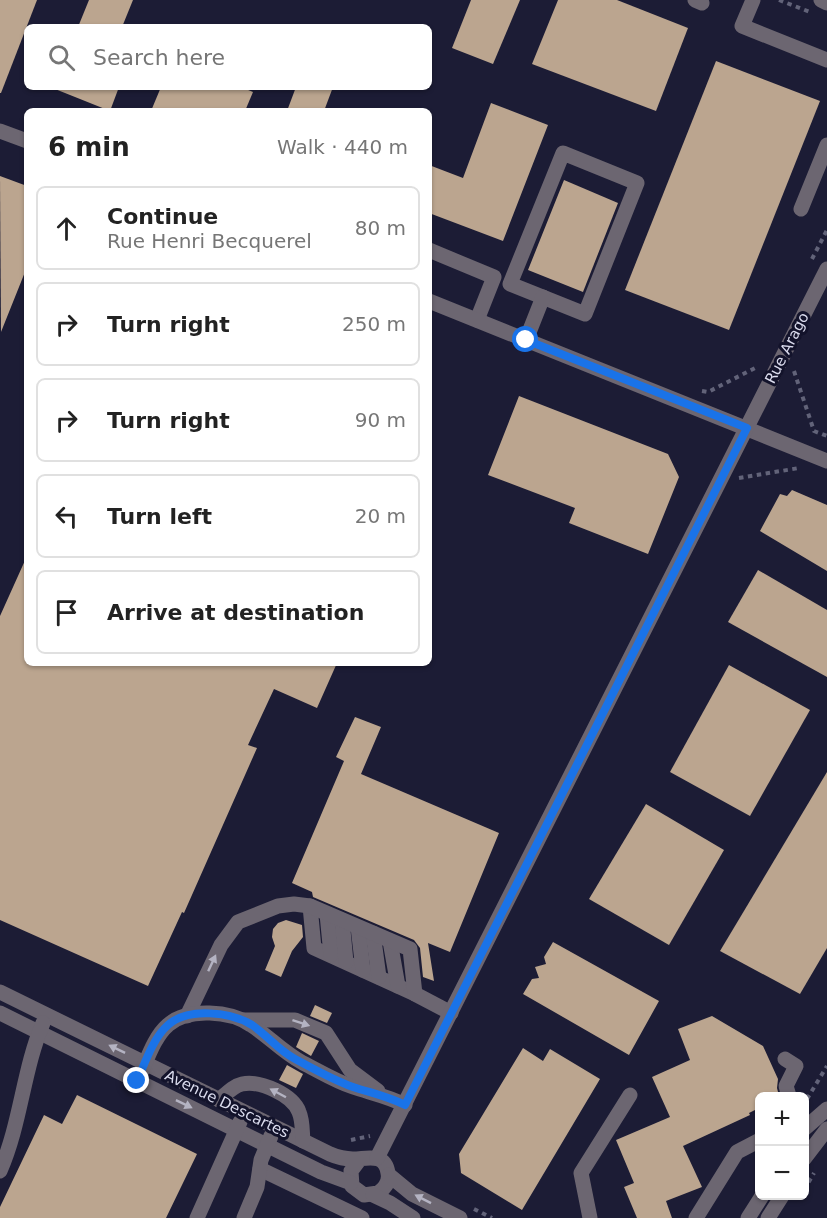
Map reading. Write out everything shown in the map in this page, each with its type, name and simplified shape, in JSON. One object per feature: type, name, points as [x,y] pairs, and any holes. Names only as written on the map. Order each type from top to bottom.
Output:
[{"type":"street","points":[[753,0],[742,26],[827,60]]},
{"type":"street","points":[[821,0],[827,3]]},
{"type":"street","points":[[0,131],[24,140]]},
{"type":"street","points":[[801,209],[827,145]]},
{"type":"street","points":[[562,153],[637,183],[585,314],[543,297],[510,284],[562,153]]},
{"type":"street","points":[[432,251],[494,277],[477,320]]},
{"type":"street","name":"Rue Arago","points":[[377,1158],[827,269]]},
{"type":"street","points":[[526,340],[543,297]]},
{"type":"street","points":[[432,302],[827,460]]},
{"type":"street","points":[[187,1016],[221,945],[238,922],[278,906],[294,904],[310,906],[410,949],[415,994]]},
{"type":"street","points":[[310,906],[314,948],[451,1013]]},
{"type":"street","points":[[331,955],[334,917]]},
{"type":"street","points":[[334,917],[346,962]]},
{"type":"street","points":[[358,927],[363,970]]},
{"type":"street","points":[[373,933],[379,977]]},
{"type":"street","points":[[390,941],[398,986]]},
{"type":"street","name":"Avenue Descartes","points":[[0,992],[337,1157],[377,1158]]},
{"type":"street","name":"Avenue Descartes","points":[[0,1013],[321,1172],[351,1183],[358,1192],[390,1203],[413,1218]]},
{"type":"street","points":[[137,1081],[168,1025],[187,1016],[211,1014],[244,1020],[295,1020],[326,1033],[350,1070],[381,1093],[405,1105]]},
{"type":"street","points":[[0,1171],[16,1130],[39,1033],[47,1015]]},
{"type":"street","points":[[244,1020],[286,1054],[340,1082],[381,1093]]},
{"type":"street","points":[[785,1059],[796,1066],[786,1086],[788,1092]]},
{"type":"street","points":[[219,1100],[237,1085],[249,1083],[262,1085],[285,1096],[300,1113],[303,1141]]},
{"type":"street","points":[[590,1218],[581,1173],[630,1095]]},
{"type":"street","points":[[807,1146],[812,1126],[827,1109]]},
{"type":"street","points":[[197,1218],[245,1113]]},
{"type":"street","points":[[244,1218],[257,1186],[267,1145],[275,1128]]},
{"type":"street","points":[[696,1218],[737,1152],[755,1142]]},
{"type":"street","points":[[377,1158],[386,1167],[389,1176],[412,1194],[460,1218]]},
{"type":"street","points":[[351,1183],[352,1168],[360,1159]]},
{"type":"street","points":[[260,1169],[360,1217],[370,1195],[383,1190],[389,1176]]},
{"type":"street","points":[[748,1218],[759,1200]]},
{"type":"street","points":[[768,1218],[779,1200]]},
{"type":"path","points":[[779,0],[817,15]]},
{"type":"path","points":[[699,390],[708,392],[756,369],[760,362]]},
{"type":"path","points":[[793,368],[814,431],[827,436]]},
{"type":"path","points":[[809,1094],[827,1066]]},
{"type":"building","points":[[0,0],[37,0],[28,24],[24,24],[24,34],[0,93]]},
{"type":"building","points":[[89,0],[133,0],[123,24],[79,24]]},
{"type":"building","points":[[471,0],[520,0],[493,64],[452,48]]},
{"type":"building","points":[[558,0],[617,0],[688,28],[656,111],[532,64]]},
{"type":"building","points":[[716,61],[820,101],[729,330],[625,290]]},
{"type":"building","points":[[58,90],[118,90],[111,108],[102,108]]},
{"type":"building","points":[[160,90],[248,90],[253,92],[246,108],[152,108]]},
{"type":"building","points":[[295,90],[332,90],[325,108],[288,108]]},
{"type":"building","points":[[491,103],[548,125],[503,241],[432,214],[432,166],[463,178]]},
{"type":"building","points":[[0,176],[24,185],[24,274],[1,332]]},
{"type":"building","points":[[564,180],[618,203],[583,292],[528,270]]},
{"type":"building","points":[[519,396],[668,454],[679,477],[648,554],[569,523],[575,508],[488,475]]},
{"type":"building","points":[[792,490],[827,505],[827,571],[760,531],[780,494],[787,496]]},
{"type":"building","points":[[24,563],[24,666],[336,666],[317,708],[274,689],[248,745],[257,748],[184,913],[182,912],[148,986],[0,920],[0,616]]},
{"type":"building","points":[[758,570],[827,610],[827,677],[728,622]]},
{"type":"building","points":[[729,665],[810,710],[750,816],[670,772]]},
{"type":"building","points":[[355,717],[381,727],[361,774],[499,833],[450,952],[428,943],[434,981],[423,977],[420,948],[414,940],[313,897],[312,892],[292,883],[344,761],[336,757]]},
{"type":"building","points":[[827,772],[827,948],[800,994],[720,951]]},
{"type":"building","points":[[646,804],[724,850],[669,945],[589,899]]},
{"type":"building","points":[[286,920],[302,925],[303,937],[292,951],[281,977],[265,970],[275,946],[272,937],[273,929],[278,923]]},
{"type":"building","points":[[553,942],[659,1001],[629,1055],[523,994],[532,979],[539,978],[535,967],[546,964],[544,957]]},
{"type":"building","points":[[315,1005],[332,1013],[327,1023],[310,1016]]},
{"type":"building","points":[[712,1016],[763,1046],[778,1079],[778,1092],[755,1092],[755,1110],[749,1113],[750,1115],[683,1146],[702,1187],[666,1201],[672,1218],[637,1218],[624,1187],[634,1183],[616,1140],[670,1117],[652,1077],[690,1060],[678,1029]]},
{"type":"building","points":[[302,1033],[319,1041],[311,1056],[296,1047]]},
{"type":"building","points":[[523,1048],[543,1061],[550,1049],[600,1079],[522,1210],[461,1173],[459,1154]]},
{"type":"building","points":[[287,1065],[303,1074],[296,1088],[279,1080]]},
{"type":"building","points":[[77,1095],[197,1154],[166,1218],[0,1218],[0,1207],[44,1115],[62,1124]]},
{"type":"route","points":[[137,1081],[158,1037],[173,1021],[199,1014],[223,1015],[244,1020],[286,1054],[325,1075],[364,1090],[381,1093],[405,1105],[747,428],[526,340]]}]
